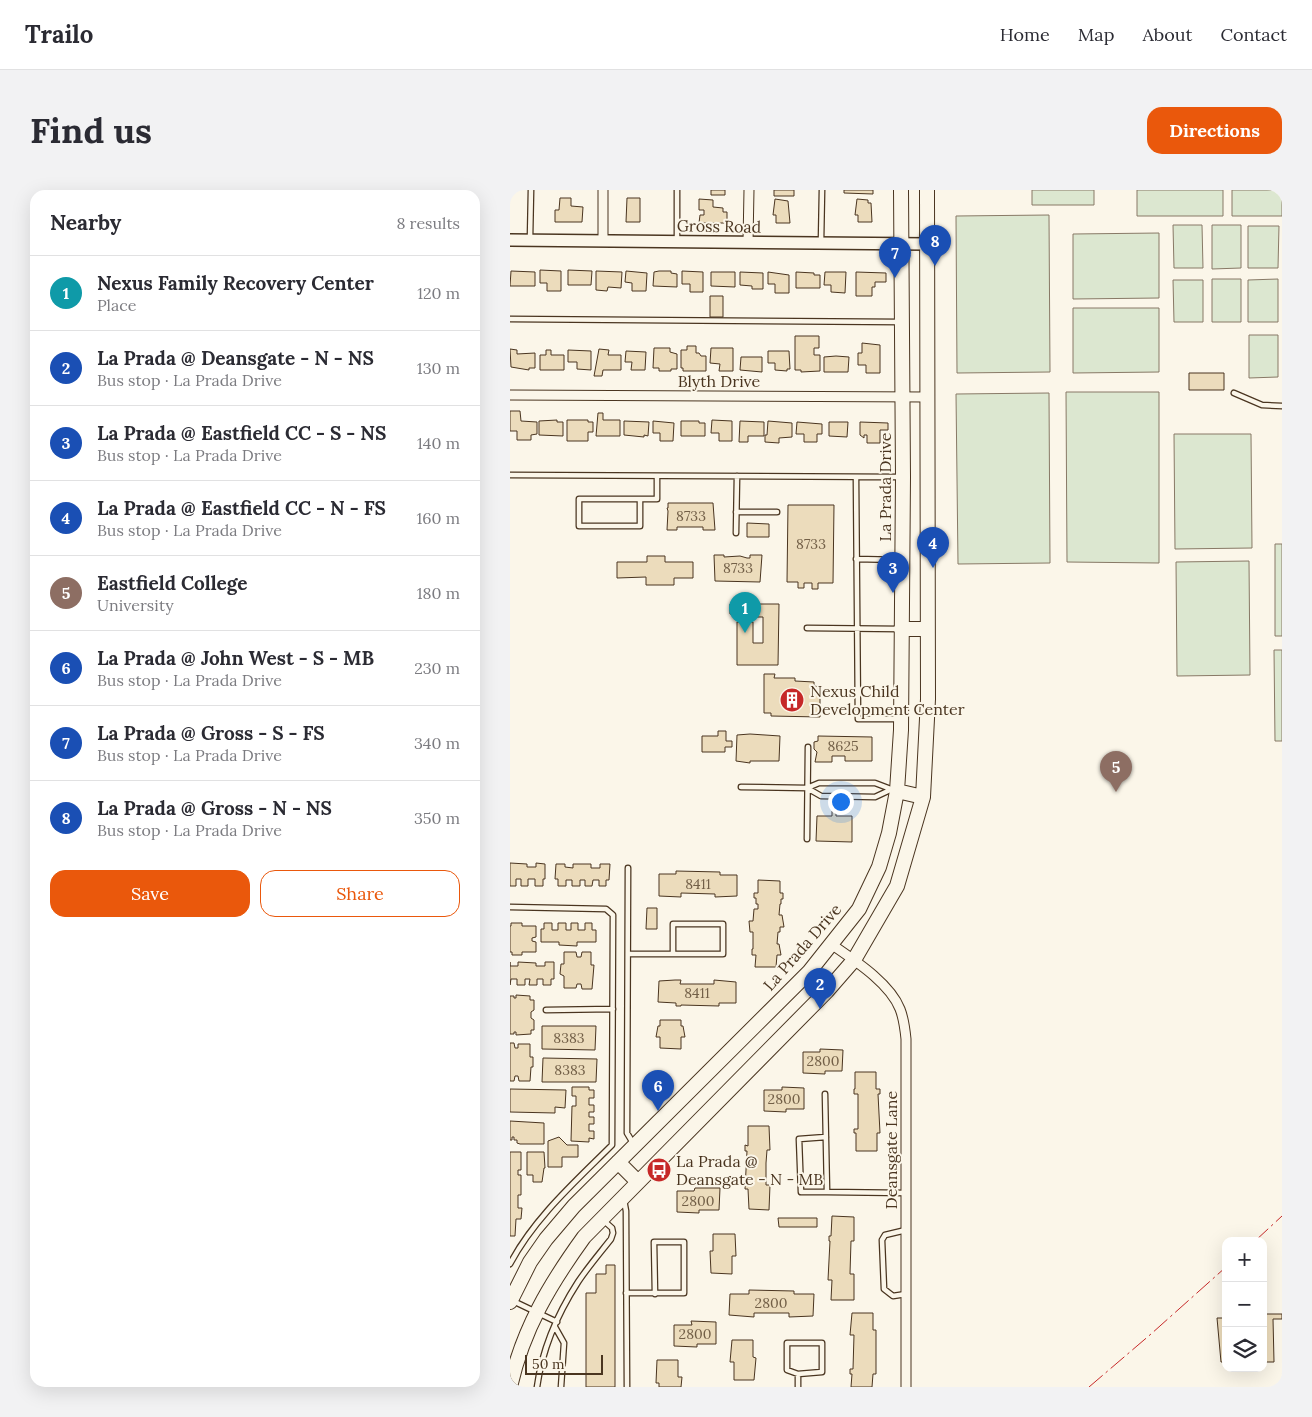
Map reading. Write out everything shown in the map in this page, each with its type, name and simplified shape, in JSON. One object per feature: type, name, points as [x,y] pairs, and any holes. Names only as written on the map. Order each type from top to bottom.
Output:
[{"type":"main road","name":"La Prada Drive","points":[[510,1300],[530,1262],[546,1238],[574,1206],[809,972],[859,909],[879,867],[889,833],[901,719],[903,478],[901,190]]},
{"type":"main road","points":[[510,1387],[517,1360],[536,1311],[560,1270],[584,1237],[637,1181],[827,991],[854,960],[897,886],[923,796],[928,699],[927,190]]},
{"type":"main road","points":[[901,629],[927,629]]},
{"type":"main road","points":[[894,790],[923,796]]},
{"type":"main road","points":[[618,1162],[637,1181]]},
{"type":"street","points":[[603,241],[604,190]]},
{"type":"street","points":[[748,242],[749,190]]},
{"type":"street","name":"Gross Road","points":[[510,240],[927,244]]},
{"type":"street","name":"Blyth Drive","points":[[510,395],[927,397]]},
{"type":"street","name":"Deansgate Lane","points":[[831,944],[854,960],[884,986],[900,1007],[904,1021],[906,1040],[906,1387]]},
{"type":"lane","points":[[530,241],[531,190]]},
{"type":"lane","points":[[677,190],[677,241]]},
{"type":"lane","points":[[821,243],[822,190]]},
{"type":"lane","points":[[510,320],[902,322]]},
{"type":"lane","points":[[1234,393],[1262,405],[1282,406]]},
{"type":"lane","points":[[510,475],[903,478]]},
{"type":"lane","points":[[640,499],[640,526],[579,526],[579,499],[640,499],[657,499],[657,476]]},
{"type":"lane","points":[[736,533],[737,476]]},
{"type":"lane","points":[[856,477],[858,719],[901,719]]},
{"type":"lane","points":[[736,512],[777,512]]},
{"type":"lane","points":[[856,559],[902,560]]},
{"type":"lane","points":[[807,628],[901,629]]},
{"type":"lane","points":[[807,839],[808,747]]},
{"type":"lane","points":[[741,786],[807,788],[820,783],[875,783],[894,790]]},
{"type":"lane","points":[[807,788],[821,796],[876,796],[894,790]]},
{"type":"lane","points":[[628,868],[627,1133],[635,1145]]},
{"type":"lane","points":[[510,907],[606,909],[613,915],[612,1145],[562,1194],[538,1222],[510,1264]]},
{"type":"lane","points":[[628,954],[673,954],[723,954],[723,924],[673,924],[673,954]]},
{"type":"lane","points":[[546,1010],[613,1009]]},
{"type":"lane","points":[[825,1094],[827,1192]]},
{"type":"lane","points":[[826,1137],[799,1139],[800,1192],[906,1193]]},
{"type":"lane","points":[[562,1194],[574,1206]]},
{"type":"lane","points":[[623,1196],[626,1211],[627,1387]]},
{"type":"lane","points":[[537,1387],[548,1342],[556,1324],[578,1283],[613,1233],[612,1228],[602,1218]]},
{"type":"lane","points":[[906,1230],[884,1235],[882,1240],[884,1289],[893,1296],[906,1294]]},
{"type":"lane","points":[[626,1293],[655,1294],[684,1293],[684,1242],[654,1242],[655,1294]]},
{"type":"lane","points":[[510,1300],[536,1311],[556,1324],[564,1343],[561,1387]]},
{"type":"lane","points":[[787,1343],[822,1343],[822,1372],[798,1374],[787,1370],[787,1343]]},
{"type":"lane","points":[[798,1374],[798,1387]]},
{"type":"green space","points":[[1032,190],[1094,190],[1094,205],[1032,205]]},
{"type":"green space","points":[[1137,190],[1223,190],[1223,216],[1137,216]]},
{"type":"green space","points":[[1232,190],[1282,190],[1282,216],[1232,216]]},
{"type":"green space","points":[[1049,215],[1050,372],[957,373],[956,216]]},
{"type":"green space","points":[[1173,225],[1202,225],[1203,268],[1174,268]]},
{"type":"green space","points":[[1212,225],[1241,225],[1241,268],[1212,269]]},
{"type":"green space","points":[[1248,226],[1279,226],[1278,268],[1248,268]]},
{"type":"green space","points":[[1159,233],[1159,298],[1073,299],[1073,234]]},
{"type":"green space","points":[[1212,279],[1241,279],[1241,322],[1212,322]]},
{"type":"green space","points":[[1278,279],[1278,322],[1248,322],[1248,280]]},
{"type":"green space","points":[[1173,280],[1203,280],[1203,322],[1174,322]]},
{"type":"green space","points":[[1073,308],[1159,308],[1159,372],[1073,373]]},
{"type":"green space","points":[[1249,335],[1278,335],[1278,377],[1249,378]]},
{"type":"green space","points":[[1066,392],[1159,392],[1159,563],[1067,562]]},
{"type":"green space","points":[[1049,393],[1050,563],[958,564],[956,394]]},
{"type":"green space","points":[[1174,434],[1251,434],[1252,548],[1175,549]]},
{"type":"green space","points":[[1275,544],[1282,544],[1282,636],[1275,636]]},
{"type":"green space","points":[[1249,561],[1250,675],[1177,676],[1176,562]]},
{"type":"green space","points":[[1274,650],[1282,650],[1282,741],[1275,741]]},
{"type":"building","points":[[711,190],[725,190],[725,195],[711,195]]},
{"type":"building","points":[[774,190],[794,190],[794,196],[774,196]]},
{"type":"building","points":[[844,190],[873,190],[873,194],[844,193]]},
{"type":"building","points":[[560,198],[571,198],[571,206],[583,207],[582,222],[555,222],[555,210],[559,210]]},
{"type":"building","points":[[627,198],[640,198],[640,222],[626,222]]},
{"type":"building","points":[[699,199],[713,200],[713,207],[723,208],[723,212],[727,212],[727,223],[699,223],[700,215],[704,215],[704,210],[699,210]]},
{"type":"building","points":[[775,199],[788,201],[790,223],[776,223],[776,215],[773,215]]},
{"type":"building","points":[[857,199],[868,200],[868,203],[871,203],[872,222],[858,222],[858,215],[855,215]]},
{"type":"building","points":[[540,270],[561,271],[561,291],[547,291],[547,283],[540,283]]},
{"type":"building","points":[[568,270],[592,271],[591,285],[568,285]]},
{"type":"building","points":[[511,271],[535,272],[535,286],[510,286]]},
{"type":"building","points":[[596,271],[622,272],[621,288],[608,287],[607,291],[596,290]]},
{"type":"building","points":[[626,271],[647,273],[646,291],[632,291],[632,283],[625,282]]},
{"type":"building","points":[[671,271],[671,273],[677,274],[677,287],[653,286],[654,272]]},
{"type":"building","points":[[682,271],[703,272],[703,292],[690,292],[690,284],[682,284]]},
{"type":"building","points":[[711,272],[735,272],[735,287],[711,286]]},
{"type":"building","points":[[740,272],[763,273],[763,289],[752,289],[752,286],[740,285]]},
{"type":"building","points":[[768,272],[789,275],[789,293],[775,293],[775,284],[768,284]]},
{"type":"building","points":[[796,272],[820,275],[820,288],[796,288]]},
{"type":"building","points":[[825,272],[846,272],[845,293],[831,292],[831,285],[824,285]]},
{"type":"building","points":[[856,272],[886,273],[886,282],[875,282],[875,287],[872,287],[872,296],[856,296]]},
{"type":"building","points":[[710,296],[723,296],[723,317],[710,317]]},
{"type":"building","points":[[795,336],[819,336],[819,348],[814,348],[814,355],[820,355],[820,371],[801,372],[801,370],[795,370]]},
{"type":"building","points":[[862,343],[880,345],[880,373],[866,373],[866,365],[858,365],[858,353],[862,353]]},
{"type":"building","points":[[687,346],[696,346],[696,353],[706,356],[706,371],[683,371],[683,368],[681,368],[681,350],[687,350]]},
{"type":"building","points":[[654,348],[670,348],[670,352],[677,354],[677,369],[659,371],[659,368],[653,368]]},
{"type":"building","points":[[711,348],[733,348],[733,371],[719,371],[720,364],[710,363]]},
{"type":"building","points":[[510,349],[517,350],[517,354],[535,353],[535,368],[529,368],[529,370],[511,367]]},
{"type":"building","points":[[599,349],[609,350],[608,355],[621,355],[621,370],[603,370],[602,376],[594,376]]},
{"type":"building","points":[[546,350],[551,350],[551,355],[564,355],[564,370],[540,370],[540,355],[546,355]]},
{"type":"building","points":[[568,350],[591,351],[591,370],[577,369],[577,362],[568,362]]},
{"type":"building","points":[[626,351],[646,352],[645,370],[631,370],[632,362],[625,362]]},
{"type":"building","points":[[768,351],[789,351],[790,369],[787,369],[787,371],[775,370],[775,363],[768,363]]},
{"type":"building","points":[[741,357],[762,357],[762,372],[740,370]]},
{"type":"building","points":[[824,357],[849,357],[848,372],[824,372]]},
{"type":"building","points":[[1189,373],[1224,373],[1224,390],[1189,390]]},
{"type":"building","points":[[510,411],[520,411],[521,421],[537,422],[537,434],[531,435],[531,440],[517,440],[517,431],[510,431]]},
{"type":"building","points":[[598,413],[603,413],[603,420],[620,420],[620,436],[596,436]]},
{"type":"building","points":[[557,420],[557,422],[563,422],[563,436],[539,435],[539,421]]},
{"type":"building","points":[[567,420],[588,420],[588,422],[593,422],[593,432],[588,432],[588,441],[567,441]]},
{"type":"building","points":[[712,420],[732,421],[732,441],[719,441],[719,433],[711,433]]},
{"type":"building","points":[[624,421],[649,422],[648,436],[624,435]]},
{"type":"building","points":[[653,421],[674,423],[673,441],[660,441],[660,433],[653,433]]},
{"type":"building","points":[[681,421],[705,423],[705,436],[681,436]]},
{"type":"building","points":[[740,421],[764,422],[764,436],[748,436],[748,442],[739,442]]},
{"type":"building","points":[[768,421],[792,423],[792,437],[779,438],[779,443],[765,442]]},
{"type":"building","points":[[797,422],[822,424],[822,434],[817,434],[817,442],[804,442],[804,434],[796,434]]},
{"type":"building","points":[[829,422],[848,422],[847,437],[829,436]]},
{"type":"building","points":[[860,422],[888,423],[888,430],[880,430],[880,443],[867,443],[867,435],[864,435],[864,438],[860,435]]},
{"type":"building","points":[[668,503],[713,503],[715,530],[703,530],[703,527],[677,527],[677,530],[667,530]]},
{"type":"building","points":[[788,505],[834,505],[833,583],[818,583],[818,589],[812,589],[812,583],[804,583],[804,588],[798,588],[798,582],[787,582]]},
{"type":"building","points":[[747,523],[769,524],[769,537],[747,537]]},
{"type":"building","points":[[714,555],[750,558],[750,555],[762,555],[760,582],[715,581]]},
{"type":"building","points":[[647,556],[665,556],[665,562],[693,562],[693,578],[674,578],[674,585],[646,585],[646,577],[617,578],[617,562],[647,562]]},
{"type":"building","points":[[730,604],[779,604],[778,665],[737,665],[737,622],[753,622],[753,643],[763,643],[763,617],[742,617],[742,614],[730,614]]},
{"type":"building","name":"Nexus Child Development Center","points":[[764,674],[775,674],[774,678],[795,678],[795,681],[814,682],[814,686],[820,687],[820,717],[771,716],[771,713],[764,713]]},
{"type":"building","points":[[718,731],[726,731],[726,741],[732,741],[732,747],[725,747],[725,752],[702,752],[702,736],[718,736]]},
{"type":"building","points":[[737,735],[780,736],[779,761],[750,761],[750,763],[736,761]]},
{"type":"building","points":[[818,736],[872,737],[872,761],[845,761],[845,756],[832,756],[832,762],[815,762],[817,752],[814,749],[814,742],[818,741]]},
{"type":"building","points":[[832,811],[836,811],[836,816],[852,816],[852,842],[816,841],[817,816],[832,816]]},
{"type":"building","points":[[510,863],[527,864],[527,867],[536,867],[536,863],[545,864],[543,886],[535,886],[535,879],[528,879],[528,886],[521,886],[521,879],[516,879],[516,886],[510,886]]},
{"type":"building","points":[[556,864],[565,864],[565,867],[573,868],[573,864],[591,864],[591,868],[600,868],[600,864],[610,864],[609,880],[606,880],[606,886],[599,886],[599,880],[593,880],[592,886],[585,886],[585,880],[580,880],[580,886],[572,886],[572,880],[566,880],[566,886],[558,886],[558,879],[555,879]]},
{"type":"building","points":[[676,871],[720,872],[720,875],[737,875],[737,896],[715,897],[715,894],[681,893],[681,897],[659,896],[659,874],[676,874]]},
{"type":"building","points":[[758,880],[780,881],[780,893],[783,893],[779,915],[782,915],[784,927],[780,927],[780,932],[778,932],[777,944],[779,944],[781,955],[777,955],[776,967],[755,967],[756,955],[752,955],[753,932],[750,932],[749,921],[753,921],[754,909],[758,909],[754,893],[758,893]]},
{"type":"building","points":[[647,908],[657,908],[657,929],[646,929]]},
{"type":"building","points":[[511,923],[522,923],[522,926],[536,926],[536,937],[532,938],[532,941],[536,942],[536,952],[522,952],[522,955],[512,955],[512,952],[510,952]]},
{"type":"building","points":[[544,923],[552,923],[552,930],[558,930],[558,923],[566,923],[566,930],[571,930],[571,923],[578,923],[578,930],[585,930],[585,923],[592,923],[592,930],[596,930],[596,942],[577,942],[577,946],[559,945],[559,942],[541,942],[541,929],[544,929]]},
{"type":"building","points":[[564,952],[576,952],[577,957],[581,957],[582,952],[591,952],[591,965],[594,965],[592,989],[582,989],[581,984],[577,984],[576,988],[564,988],[564,976],[560,974],[561,964],[564,964]]},
{"type":"building","points":[[518,962],[536,963],[536,966],[545,966],[545,962],[554,962],[554,979],[551,979],[551,985],[543,985],[543,979],[537,979],[537,985],[529,985],[530,979],[525,979],[525,985],[517,985],[517,979],[511,979],[510,985],[510,966],[518,966]]},
{"type":"building","points":[[681,980],[680,984],[714,984],[714,980],[736,982],[736,1003],[719,1003],[719,1006],[676,1006],[676,1003],[658,1002],[659,981]]},
{"type":"building","points":[[516,995],[530,996],[530,1000],[534,1000],[534,1010],[531,1012],[531,1018],[534,1020],[534,1030],[531,1030],[531,1034],[516,1035],[516,1032],[514,1032],[514,1034],[510,1034],[510,996],[516,998]]},
{"type":"building","points":[[660,1020],[681,1020],[685,1037],[681,1037],[681,1049],[660,1048],[660,1037],[656,1037]]},
{"type":"building","points":[[542,1026],[596,1026],[595,1050],[542,1049]]},
{"type":"building","points":[[510,1043],[514,1043],[515,1048],[518,1048],[518,1044],[530,1044],[530,1057],[533,1057],[533,1067],[531,1067],[530,1081],[519,1081],[518,1076],[515,1076],[514,1081],[510,1081]]},
{"type":"building","points":[[820,1049],[843,1050],[842,1071],[825,1071],[825,1074],[803,1073],[803,1052],[820,1052]]},
{"type":"building","points":[[543,1058],[597,1059],[596,1082],[542,1082]]},
{"type":"building","points":[[855,1072],[876,1072],[876,1089],[880,1089],[880,1094],[878,1094],[880,1133],[877,1133],[877,1151],[856,1151],[856,1133],[854,1133],[854,1129],[858,1129],[858,1094],[854,1094]]},
{"type":"building","points":[[572,1087],[589,1087],[589,1090],[594,1090],[594,1098],[589,1098],[589,1105],[594,1105],[594,1112],[589,1112],[589,1117],[594,1117],[594,1124],[589,1124],[589,1131],[594,1131],[594,1139],[589,1138],[589,1142],[571,1141],[572,1106],[576,1106],[576,1096],[572,1096]]},
{"type":"building","points":[[782,1087],[804,1088],[804,1109],[786,1109],[786,1112],[764,1111],[764,1090],[782,1090]]},
{"type":"building","points":[[510,1089],[566,1090],[565,1108],[555,1107],[555,1113],[510,1112]]},
{"type":"building","points":[[510,1121],[544,1123],[544,1144],[520,1144],[517,1143],[517,1140],[514,1140],[514,1137],[510,1140]]},
{"type":"building","points":[[748,1126],[769,1126],[770,1150],[767,1150],[766,1185],[770,1185],[769,1210],[749,1209],[748,1189],[745,1189],[747,1151],[745,1151],[745,1145],[748,1146]]},
{"type":"building","points":[[559,1137],[567,1145],[578,1145],[578,1157],[562,1157],[562,1167],[548,1167],[548,1141]]},
{"type":"building","points":[[510,1152],[521,1152],[521,1170],[518,1170],[518,1175],[521,1175],[521,1195],[518,1195],[518,1208],[522,1208],[521,1219],[516,1219],[515,1236],[510,1236]]},
{"type":"building","points":[[527,1152],[544,1152],[545,1168],[542,1182],[533,1182],[533,1175],[527,1175]]},
{"type":"building","points":[[695,1188],[720,1188],[719,1210],[699,1210],[699,1213],[677,1212],[677,1191],[694,1191]]},
{"type":"building","points":[[832,1216],[854,1217],[854,1241],[851,1241],[850,1274],[854,1274],[854,1300],[831,1300],[832,1280],[828,1280],[829,1236],[831,1236]]},
{"type":"building","points":[[778,1218],[817,1218],[817,1227],[779,1227]]},
{"type":"building","points":[[713,1234],[735,1234],[736,1256],[732,1256],[732,1274],[711,1273],[710,1251],[713,1251]]},
{"type":"building","points":[[606,1265],[615,1265],[615,1387],[586,1387],[586,1293],[596,1293],[596,1274],[606,1274]]},
{"type":"building","points":[[749,1290],[794,1291],[794,1294],[814,1294],[813,1316],[789,1317],[789,1313],[754,1313],[754,1317],[729,1315],[730,1294],[749,1294]]},
{"type":"building","points":[[852,1313],[873,1313],[873,1330],[876,1330],[876,1374],[873,1374],[872,1387],[851,1387],[852,1374],[850,1374],[850,1369],[853,1369],[854,1335],[850,1335]]},
{"type":"building","points":[[1267,1314],[1282,1314],[1282,1319],[1273,1319],[1274,1362],[1267,1362]]},
{"type":"building","points":[[1217,1318],[1222,1318],[1221,1362]]},
{"type":"building","points":[[691,1321],[716,1322],[716,1344],[697,1344],[697,1347],[674,1346],[674,1325],[692,1325]]},
{"type":"building","points":[[732,1340],[753,1340],[753,1357],[756,1358],[754,1380],[734,1380],[734,1362],[730,1362]]},
{"type":"building","points":[[657,1360],[678,1360],[678,1377],[682,1377],[681,1387],[659,1387],[659,1383],[656,1383]]},
{"type":"power","points":[[1259,1237],[1282,1216]]},
{"type":"power","points":[[1089,1387],[1222,1271]]},
{"type":"place","name":"La Prada @ Gross - N - NS","points":[[935,266]]},
{"type":"place","name":"La Prada @ Gross - S - FS","points":[[895,278]]},
{"type":"place","name":"La Prada @ Eastfield CC - N - FS","points":[[933,568]]},
{"type":"place","name":"La Prada @ Eastfield CC - S - NS","points":[[893,593]]},
{"type":"place","name":"Nexus Family Recovery Center","points":[[745,633]]},
{"type":"place","name":"Nexus Child Development Center","points":[[792,700]]},
{"type":"place","name":"Eastfield College","points":[[1116,792]]},
{"type":"place","name":"La Prada @ Deansgate - N - NS","points":[[820,1009]]},
{"type":"place","name":"La Prada @ John West - S - MB","points":[[658,1111]]},
{"type":"place","name":"La Prada @ Deansgate - N - MB","points":[[659,1170]]}]
